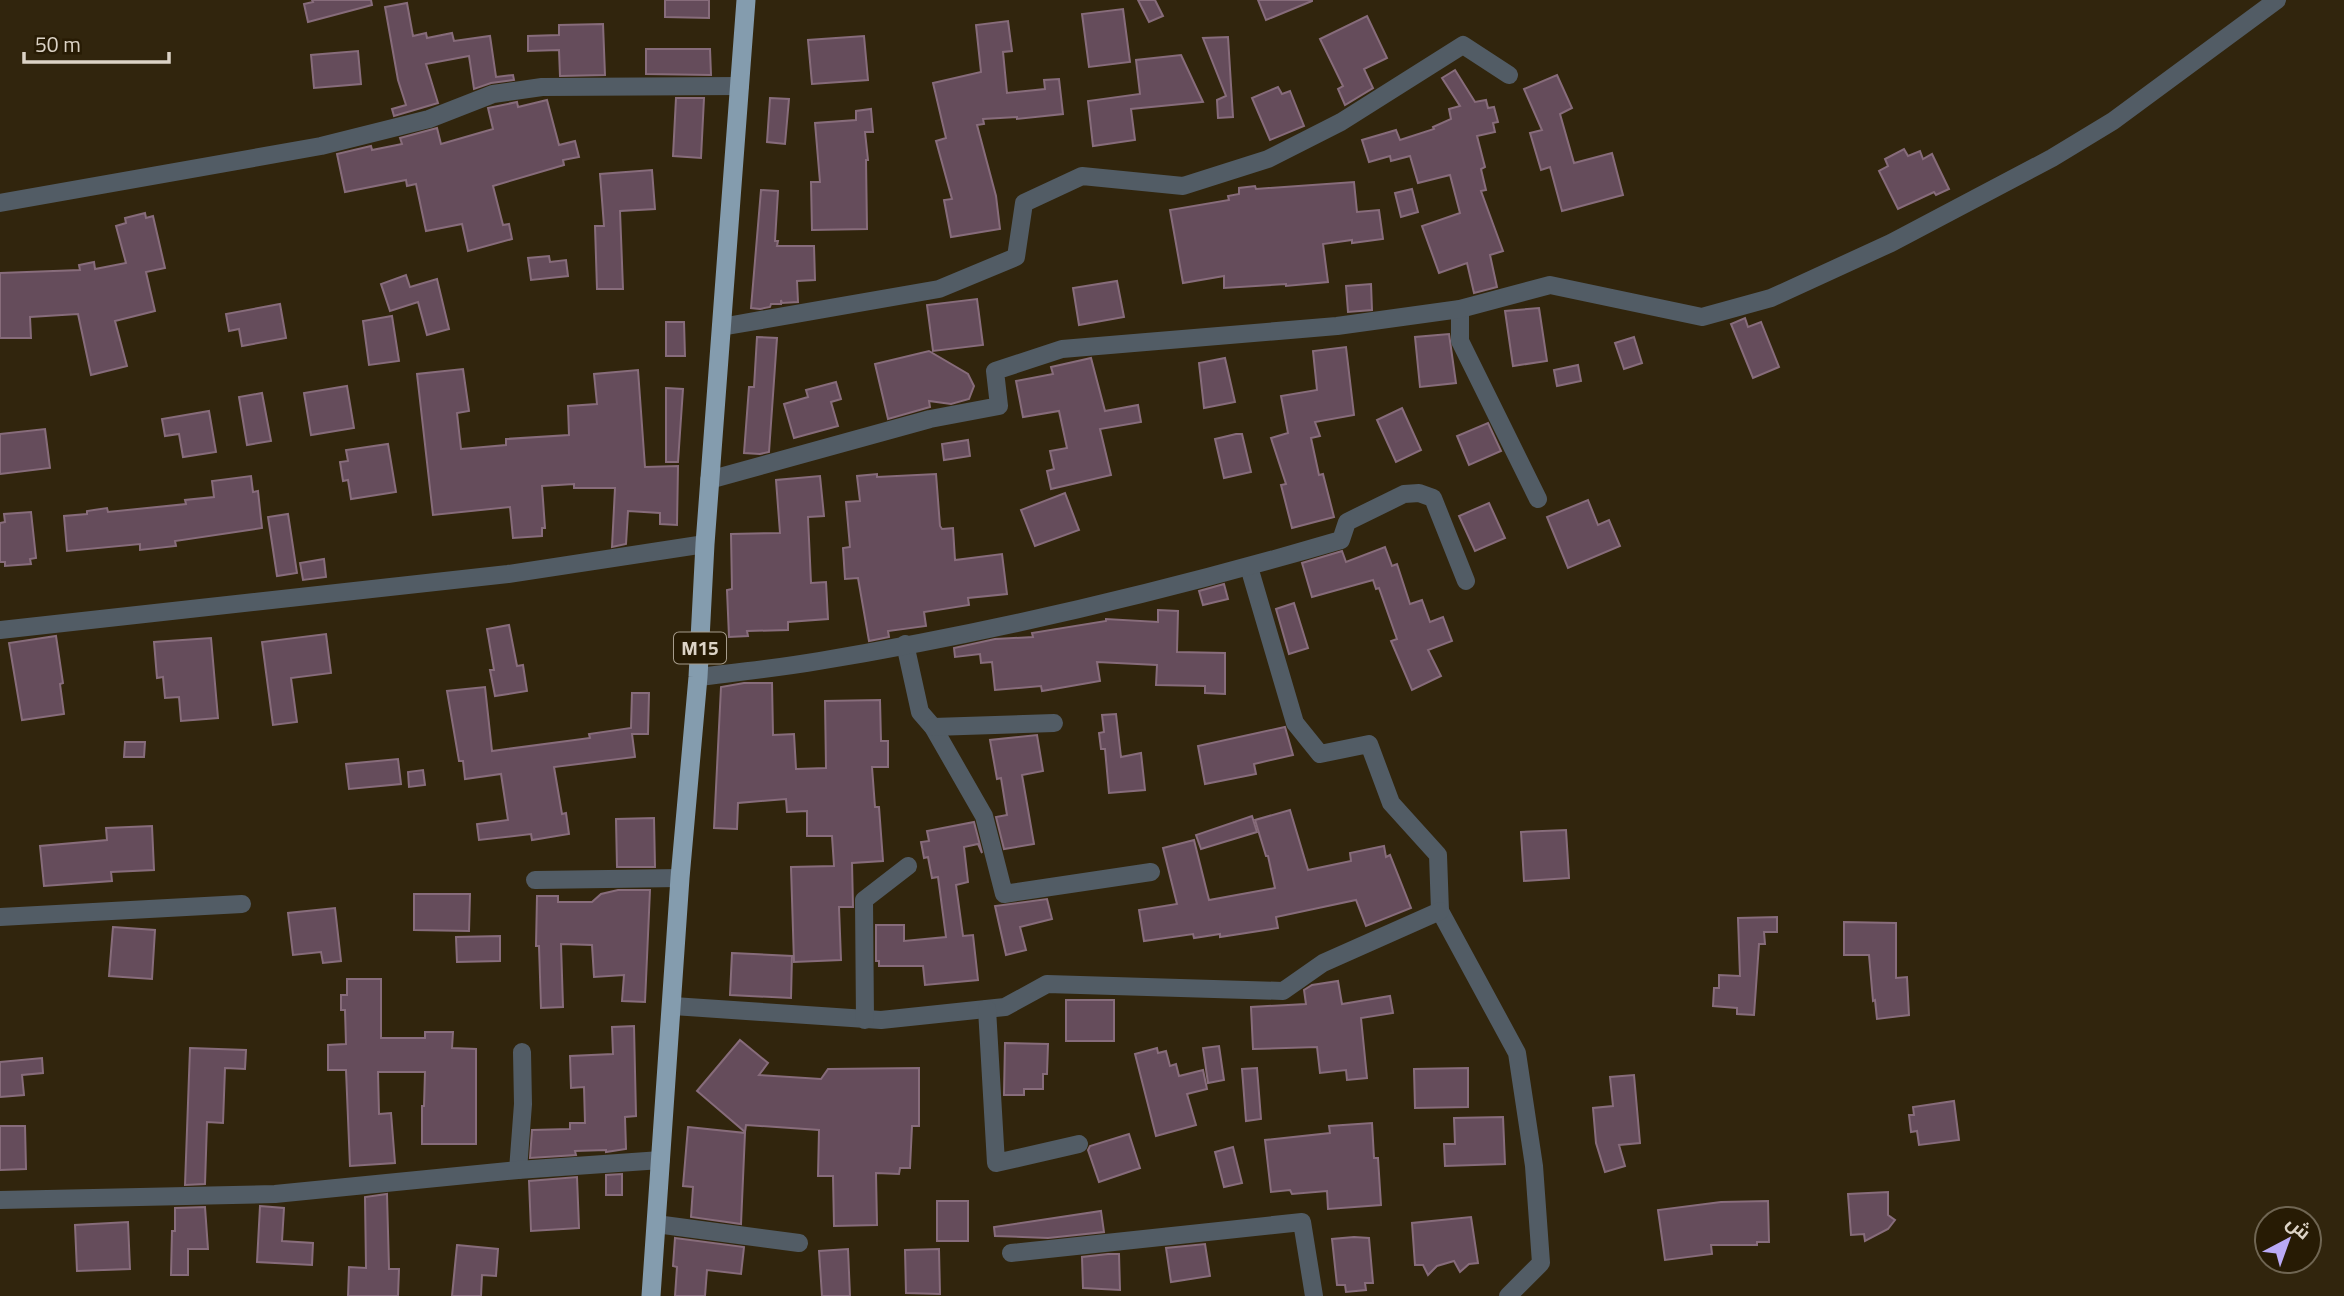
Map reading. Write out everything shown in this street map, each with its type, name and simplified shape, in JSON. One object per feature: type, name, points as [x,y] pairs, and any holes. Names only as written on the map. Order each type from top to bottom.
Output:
[{"type":"highway","name":"M15","points":[[651,1296],[746,0]]},
{"type":"street","points":[[709,480],[930,419],[999,406],[995,371],[1062,349],[1337,326],[1460,309],[1550,285],[1702,317],[1771,298],[1891,243],[2052,158],[2113,121],[2277,0]]},
{"type":"street","points":[[721,327],[939,289],[1016,257],[1024,203],[1082,176],[1183,186],[1268,159],[1341,122],[1463,45],[1509,75]]},
{"type":"street","points":[[0,203],[321,146],[429,119],[493,94],[542,86],[740,86]]},
{"type":"street","points":[[1460,309],[1461,341],[1538,499]]},
{"type":"street","points":[[698,677],[819,661],[986,629],[1249,567],[1341,540],[1347,522],[1404,494],[1419,493],[1433,498],[1466,581]]},
{"type":"street","points":[[0,630],[495,576],[705,544]]},
{"type":"street","points":[[1249,567],[1294,723],[1320,754],[1369,744],[1391,803],[1438,855],[1440,911],[1517,1053],[1534,1166],[1541,1263],[1508,1296]]},
{"type":"street","points":[[905,644],[920,712],[933,727],[984,816],[1004,894],[1151,872]]},
{"type":"street","points":[[933,727],[1054,723]]},
{"type":"street","points":[[865,1020],[864,900],[908,866]]},
{"type":"street","points":[[535,880],[680,878]]},
{"type":"street","points":[[0,917],[242,904]]},
{"type":"street","points":[[673,1006],[881,1020],[1005,1007],[1047,984],[1283,990],[1324,963],[1440,911]]},
{"type":"street","points":[[987,1009],[996,1163],[1079,1144]]},
{"type":"street","points":[[519,1170],[523,1104],[522,1052]]},
{"type":"street","points":[[0,1200],[275,1194],[519,1170],[661,1160]]},
{"type":"street","points":[[1011,1253],[1302,1222],[1314,1296]]},
{"type":"street","points":[[656,1224],[799,1243]]},
{"type":"building","points":[[312,0],[371,0],[372,5],[308,22],[304,4],[313,2]]},
{"type":"building","points":[[665,0],[709,0],[709,18],[665,17]]},
{"type":"building","points":[[1138,0],[1155,0],[1163,16],[1149,22]]},
{"type":"building","points":[[1258,0],[1312,0],[1312,1],[1266,20]]},
{"type":"building","points":[[407,3],[413,36],[426,33],[427,38],[452,33],[454,41],[490,36],[496,77],[513,75],[514,80],[491,83],[474,89],[469,56],[426,64],[438,103],[394,116],[392,109],[406,105],[398,80],[385,7]]},
{"type":"building","points":[[1123,9],[1130,62],[1089,67],[1082,14]]},
{"type":"building","points":[[1367,16],[1387,58],[1364,69],[1373,88],[1345,105],[1338,89],[1343,86],[1320,39]]},
{"type":"building","points":[[1008,21],[1012,51],[1003,52],[1007,93],[1045,89],[1044,80],[1059,79],[1063,114],[1017,119],[983,119],[984,124],[977,125],[996,196],[1000,229],[951,237],[944,200],[952,199],[936,141],[946,138],[933,83],[981,72],[976,25]]},
{"type":"building","points":[[603,24],[605,75],[560,76],[559,50],[528,51],[528,36],[559,35],[559,25]]},
{"type":"building","points":[[864,36],[868,80],[812,84],[808,40]]},
{"type":"building","points":[[1228,37],[1233,117],[1218,118],[1217,100],[1226,96],[1203,38]]},
{"type":"building","points":[[646,49],[710,49],[711,75],[646,74]]},
{"type":"building","points":[[358,51],[361,84],[314,88],[311,55]]},
{"type":"building","points":[[1181,55],[1203,102],[1131,109],[1135,140],[1093,146],[1088,101],[1140,94],[1136,60]]},
{"type":"building","points":[[1455,70],[1475,102],[1486,100],[1488,108],[1494,107],[1498,122],[1493,123],[1495,132],[1477,136],[1485,167],[1481,169],[1486,190],[1481,191],[1503,251],[1490,255],[1497,287],[1474,293],[1467,263],[1439,273],[1422,226],[1460,213],[1450,175],[1418,183],[1410,156],[1391,161],[1390,156],[1369,162],[1362,140],[1396,130],[1400,140],[1434,129],[1433,127],[1451,119],[1449,109],[1460,106],[1442,78]]},
{"type":"building","points":[[1557,75],[1572,108],[1560,114],[1574,163],[1612,153],[1623,195],[1562,211],[1550,167],[1541,170],[1530,133],[1542,130],[1524,89]]},
{"type":"building","points":[[1278,87],[1282,94],[1290,91],[1304,126],[1270,140],[1252,98]]},
{"type":"building","points":[[676,98],[704,98],[701,158],[673,156]]},
{"type":"building","points":[[770,98],[789,99],[785,144],[767,142]]},
{"type":"building","points":[[547,100],[559,145],[575,141],[579,157],[563,160],[564,165],[493,186],[503,225],[509,224],[512,239],[468,251],[462,224],[426,231],[416,184],[407,186],[406,180],[345,192],[337,154],[371,146],[372,150],[402,144],[400,138],[437,128],[441,144],[493,129],[488,108],[517,102],[518,107]]},
{"type":"building","points":[[871,109],[873,132],[865,132],[868,160],[867,229],[812,230],[811,182],[820,182],[815,123],[856,120],[856,111]]},
{"type":"building","points":[[1904,149],[1908,156],[1920,151],[1923,159],[1932,154],[1949,189],[1936,195],[1934,192],[1898,209],[1879,171],[1888,166],[1885,159]]},
{"type":"building","points":[[652,170],[655,209],[620,211],[623,289],[597,289],[595,226],[604,226],[600,174]]},
{"type":"building","points":[[1354,182],[1357,212],[1379,210],[1383,239],[1323,244],[1328,282],[1224,288],[1224,276],[1183,283],[1170,210],[1229,200],[1228,196],[1239,194],[1239,188]]},
{"type":"building","points":[[1412,189],[1418,212],[1401,217],[1395,193]]},
{"type":"building","points":[[761,190],[778,191],[777,246],[814,246],[815,280],[797,281],[798,302],[782,303],[781,300],[781,304],[771,304],[770,307],[760,309],[751,308]]},
{"type":"building","points":[[145,213],[146,218],[153,216],[165,268],[146,272],[155,311],[115,321],[127,366],[91,375],[78,314],[30,317],[31,338],[0,338],[0,273],[80,270],[79,265],[94,262],[95,269],[126,263],[116,226],[126,223],[125,218]]},
{"type":"building","points":[[549,256],[550,262],[566,260],[568,276],[531,280],[528,258]]},
{"type":"building","points":[[406,275],[410,287],[437,279],[449,329],[427,335],[418,302],[390,311],[381,284]]},
{"type":"building","points":[[1117,281],[1124,317],[1079,325],[1073,288]]},
{"type":"building","points":[[1371,284],[1372,310],[1348,312],[1346,286]]},
{"type":"building","points":[[977,299],[983,345],[933,351],[927,305]]},
{"type":"building","points":[[280,304],[286,338],[242,346],[239,329],[229,331],[226,314]]},
{"type":"building","points":[[1539,308],[1547,361],[1513,366],[1505,311]]},
{"type":"building","points":[[392,316],[399,361],[369,365],[363,321]]},
{"type":"building","points":[[1745,318],[1748,327],[1761,322],[1779,367],[1753,378],[1731,324]]},
{"type":"building","points":[[666,322],[684,322],[685,356],[666,356]]},
{"type":"building","points":[[1449,334],[1456,383],[1420,387],[1415,337]]},
{"type":"building","points":[[757,337],[777,338],[769,452],[760,454],[744,453],[749,387],[754,387]]},
{"type":"building","points":[[1634,337],[1642,363],[1624,369],[1615,343]]},
{"type":"building","points":[[1346,347],[1354,415],[1315,422],[1320,436],[1311,438],[1319,475],[1323,474],[1334,517],[1292,528],[1281,485],[1286,484],[1271,438],[1288,433],[1281,396],[1317,390],[1313,351]]},
{"type":"building","points":[[929,351],[968,374],[974,386],[969,399],[951,404],[929,401],[930,407],[888,419],[875,364]]},
{"type":"building","points":[[1091,358],[1105,411],[1138,405],[1141,422],[1100,429],[1111,475],[1051,489],[1047,471],[1054,469],[1050,451],[1067,448],[1059,411],[1023,417],[1016,381],[1053,374],[1051,367]]},
{"type":"building","points":[[1225,358],[1235,402],[1204,408],[1199,363]]},
{"type":"building","points":[[1578,365],[1581,381],[1557,386],[1554,370]]},
{"type":"building","points":[[463,369],[469,411],[457,413],[461,449],[506,445],[506,439],[569,435],[568,406],[597,404],[594,374],[638,370],[645,467],[678,466],[677,525],[660,524],[660,513],[628,511],[626,544],[612,547],[615,488],[574,488],[574,484],[542,486],[545,528],[542,528],[542,536],[513,538],[510,507],[433,515],[417,374]]},
{"type":"building","points":[[836,382],[841,399],[831,402],[838,426],[794,438],[784,404],[808,397],[806,390]]},
{"type":"building","points":[[347,386],[354,428],[311,435],[304,393]]},
{"type":"building","points":[[666,388],[683,389],[678,462],[666,462]]},
{"type":"building","points":[[262,393],[271,441],[247,445],[239,397]]},
{"type":"building","points":[[1402,408],[1421,450],[1396,462],[1377,420]]},
{"type":"building","points":[[209,411],[216,452],[183,457],[179,434],[165,436],[162,419]]},
{"type":"building","points":[[1488,423],[1501,451],[1469,465],[1457,436]]},
{"type":"building","points":[[45,429],[50,468],[0,474],[0,434]]},
{"type":"building","points":[[1242,434],[1251,472],[1224,478],[1215,439]]},
{"type":"building","points":[[968,440],[970,456],[944,460],[942,444]]},
{"type":"building","points":[[388,444],[396,492],[351,499],[348,480],[343,481],[340,462],[348,461],[346,450]]},
{"type":"building","points":[[877,474],[877,477],[936,474],[940,526],[942,529],[953,528],[955,560],[1002,554],[1007,594],[968,598],[969,605],[924,612],[926,626],[888,631],[889,637],[869,641],[858,578],[845,579],[843,548],[850,547],[846,502],[860,501],[857,476]]},
{"type":"building","points":[[251,476],[253,492],[258,491],[262,528],[175,541],[176,546],[140,550],[140,544],[67,551],[64,516],[87,514],[87,511],[107,508],[108,512],[186,504],[185,500],[214,497],[212,481]]},
{"type":"building","points":[[820,476],[824,516],[808,517],[811,583],[826,582],[828,619],[788,622],[788,630],[747,631],[748,636],[729,637],[727,590],[732,589],[731,534],[780,533],[776,480]]},
{"type":"building","points":[[1065,493],[1079,530],[1035,546],[1021,510]]},
{"type":"building","points":[[1588,500],[1598,525],[1609,520],[1620,546],[1568,568],[1547,517]]},
{"type":"building","points":[[1489,503],[1505,538],[1475,551],[1459,516]]},
{"type":"building","points":[[31,512],[36,558],[30,559],[31,564],[5,566],[5,562],[0,562],[0,523],[5,522],[4,514]]},
{"type":"building","points":[[288,514],[297,573],[277,576],[268,517]]},
{"type":"building","points":[[1385,547],[1392,566],[1397,564],[1410,604],[1422,600],[1430,622],[1443,617],[1452,641],[1428,650],[1441,676],[1412,690],[1391,641],[1397,639],[1379,588],[1376,589],[1373,580],[1312,597],[1302,563],[1342,551],[1346,562]]},
{"type":"building","points":[[324,559],[326,577],[303,580],[300,563]]},
{"type":"building","points":[[1224,584],[1228,599],[1203,605],[1199,591]]},
{"type":"building","points":[[1294,603],[1308,648],[1289,654],[1276,609]]},
{"type":"building","points":[[1158,610],[1178,611],[1177,652],[1225,653],[1225,694],[1205,693],[1205,686],[1156,685],[1157,665],[1097,662],[1100,681],[1042,691],[1041,686],[995,690],[992,662],[981,663],[980,654],[955,657],[954,648],[995,639],[1033,637],[1032,633],[1106,619],[1158,622]]},
{"type":"building","points":[[509,625],[517,666],[523,665],[527,691],[495,696],[487,629]]},
{"type":"building","points":[[326,634],[331,673],[291,678],[297,722],[273,725],[262,642]]},
{"type":"building","points":[[56,636],[63,683],[60,684],[64,714],[22,720],[9,643]]},
{"type":"building","points":[[211,638],[218,718],[181,721],[179,697],[165,698],[163,677],[157,678],[154,642]]},
{"type":"building","points":[[744,683],[772,683],[773,735],[794,734],[796,769],[826,768],[825,701],[880,700],[881,741],[888,741],[888,767],[872,767],[875,807],[879,807],[883,861],[852,863],[853,907],[839,907],[841,960],[794,962],[791,867],[834,866],[832,836],[807,836],[807,811],[787,812],[786,799],[738,803],[737,829],[714,828],[721,687]]},
{"type":"building","points":[[485,687],[492,751],[590,738],[589,734],[631,728],[632,693],[649,693],[648,734],[632,734],[635,757],[554,767],[562,814],[566,813],[569,834],[532,840],[531,834],[479,840],[477,824],[508,820],[501,774],[465,779],[463,761],[459,761],[447,691]]},
{"type":"building","points":[[1116,714],[1121,757],[1141,753],[1145,790],[1109,793],[1105,749],[1101,749],[1099,733],[1104,732],[1102,715]]},
{"type":"building","points":[[1285,727],[1293,755],[1254,764],[1256,774],[1205,784],[1198,746]]},
{"type":"building","points":[[1037,735],[1043,771],[1022,775],[1034,844],[1004,849],[996,817],[1007,815],[1001,778],[997,779],[990,740]]},
{"type":"building","points":[[125,742],[145,742],[144,757],[124,757]]},
{"type":"building","points":[[398,759],[401,784],[349,789],[346,764]]},
{"type":"building","points":[[423,770],[425,785],[409,787],[408,772]]},
{"type":"building","points":[[1290,810],[1308,870],[1351,861],[1350,853],[1384,846],[1386,857],[1390,855],[1411,908],[1366,926],[1356,900],[1276,917],[1278,928],[1220,937],[1220,934],[1194,938],[1193,934],[1144,941],[1139,910],[1177,904],[1163,848],[1194,840],[1209,900],[1275,888],[1268,856],[1255,820]]},
{"type":"building","points":[[1252,816],[1257,832],[1201,849],[1196,835]]},
{"type":"building","points":[[654,818],[655,867],[617,867],[616,819]]},
{"type":"building","points":[[974,822],[982,853],[978,844],[964,847],[968,882],[956,885],[963,936],[973,935],[978,980],[925,985],[923,966],[879,966],[879,961],[876,961],[876,925],[904,925],[904,941],[946,937],[938,877],[932,878],[928,857],[924,858],[921,842],[929,841],[927,831]]},
{"type":"building","points":[[152,826],[154,870],[111,872],[112,881],[44,886],[40,846],[107,840],[106,828]]},
{"type":"building","points":[[1566,830],[1569,878],[1524,881],[1521,832]]},
{"type":"building","points":[[618,890],[650,890],[645,1002],[622,1001],[624,975],[594,977],[592,945],[561,944],[563,1007],[541,1008],[539,946],[536,946],[537,896],[558,896],[558,902],[592,902],[601,894]]},
{"type":"building","points":[[414,894],[470,894],[469,931],[414,930]]},
{"type":"building","points":[[1047,899],[1052,919],[1020,927],[1026,950],[1006,955],[995,906]]},
{"type":"building","points":[[335,908],[341,961],[323,963],[321,952],[293,955],[288,913]]},
{"type":"building","points":[[1777,917],[1777,932],[1764,932],[1765,944],[1759,944],[1754,1015],[1737,1014],[1737,1008],[1713,1006],[1714,988],[1719,988],[1719,975],[1740,976],[1738,918]]},
{"type":"building","points":[[1844,922],[1896,923],[1896,978],[1907,977],[1909,1015],[1877,1019],[1869,955],[1844,955]]},
{"type":"building","points":[[113,927],[155,930],[152,979],[109,976]]},
{"type":"building","points":[[500,936],[500,961],[457,962],[456,937]]},
{"type":"building","points":[[732,953],[792,956],[791,998],[730,995]]},
{"type":"building","points":[[347,979],[381,979],[381,1038],[425,1038],[425,1032],[453,1032],[452,1048],[476,1049],[476,1144],[422,1144],[425,1072],[378,1072],[379,1114],[391,1113],[395,1163],[350,1166],[346,1070],[328,1070],[328,1045],[346,1044],[345,1010],[341,1010],[341,995],[347,995]]},
{"type":"building","points":[[1338,981],[1342,1004],[1390,996],[1393,1013],[1361,1018],[1367,1078],[1347,1080],[1346,1070],[1320,1073],[1317,1047],[1253,1049],[1251,1007],[1306,1004],[1304,990],[1312,985]]},
{"type":"building","points":[[1066,1000],[1114,1000],[1114,1041],[1066,1041]]},
{"type":"building","points":[[634,1026],[636,1116],[625,1117],[626,1149],[606,1152],[575,1151],[576,1155],[530,1158],[532,1130],[570,1129],[570,1123],[585,1123],[584,1087],[571,1088],[570,1056],[613,1054],[612,1027]]},
{"type":"building","points":[[740,1040],[768,1063],[759,1075],[821,1079],[828,1069],[919,1068],[919,1126],[912,1126],[910,1168],[900,1168],[899,1174],[876,1173],[877,1225],[834,1226],[833,1176],[818,1176],[819,1130],[746,1125],[745,1132],[697,1091]]},
{"type":"building","points":[[1005,1043],[1048,1044],[1047,1074],[1043,1074],[1043,1089],[1024,1089],[1024,1095],[1004,1095]]},
{"type":"building","points":[[1219,1046],[1224,1080],[1208,1083],[1203,1048]]},
{"type":"building","points":[[190,1048],[246,1050],[245,1069],[225,1068],[223,1123],[207,1122],[205,1184],[185,1185]]},
{"type":"building","points":[[1157,1048],[1158,1053],[1166,1051],[1170,1066],[1176,1064],[1179,1076],[1203,1070],[1207,1089],[1187,1094],[1196,1125],[1156,1136],[1135,1054]]},
{"type":"building","points":[[42,1058],[43,1073],[22,1075],[24,1095],[0,1097],[0,1062]]},
{"type":"building","points":[[1257,1068],[1261,1119],[1246,1121],[1242,1069]]},
{"type":"building","points":[[1468,1068],[1468,1107],[1415,1108],[1414,1069]]},
{"type":"building","points":[[1634,1075],[1640,1143],[1619,1145],[1625,1166],[1605,1172],[1596,1143],[1593,1108],[1613,1106],[1610,1077]]},
{"type":"building","points":[[1954,1101],[1959,1140],[1919,1145],[1917,1131],[1911,1132],[1909,1115],[1914,1115],[1913,1107]]},
{"type":"building","points":[[1503,1117],[1505,1164],[1445,1166],[1444,1144],[1455,1144],[1454,1118]]},
{"type":"building","points":[[1372,1123],[1374,1158],[1378,1158],[1381,1205],[1328,1209],[1327,1191],[1292,1194],[1290,1190],[1271,1192],[1265,1140],[1330,1133],[1329,1126]]},
{"type":"building","points":[[0,1126],[25,1126],[26,1169],[0,1170]]},
{"type":"building","points":[[688,1127],[745,1133],[741,1224],[691,1217],[693,1187],[683,1186]]},
{"type":"building","points":[[1129,1134],[1140,1168],[1099,1182],[1088,1150],[1090,1146]]},
{"type":"building","points":[[1233,1147],[1242,1183],[1224,1187],[1215,1152]]},
{"type":"building","points":[[622,1174],[622,1195],[606,1195],[606,1175]]},
{"type":"building","points":[[577,1177],[579,1228],[531,1231],[529,1181]]},
{"type":"building","points":[[1888,1192],[1888,1215],[1895,1220],[1888,1229],[1865,1241],[1864,1234],[1851,1235],[1848,1194]]},
{"type":"building","points":[[387,1194],[389,1269],[399,1269],[398,1296],[348,1296],[349,1267],[366,1268],[365,1197]]},
{"type":"building","points":[[937,1201],[968,1201],[968,1241],[937,1241]]},
{"type":"building","points":[[1768,1201],[1769,1242],[1757,1242],[1757,1245],[1711,1245],[1712,1254],[1665,1260],[1658,1210],[1721,1202]]},
{"type":"building","points":[[260,1206],[284,1208],[282,1241],[313,1243],[312,1265],[257,1262]]},
{"type":"building","points":[[205,1207],[208,1249],[188,1249],[188,1275],[171,1275],[175,1208]]},
{"type":"building","points":[[1101,1211],[1104,1232],[1048,1238],[995,1236],[994,1227]]},
{"type":"building","points":[[1471,1217],[1478,1263],[1469,1264],[1460,1272],[1454,1261],[1437,1266],[1428,1275],[1423,1265],[1415,1265],[1412,1223]]},
{"type":"building","points":[[128,1222],[130,1269],[77,1271],[75,1225]]},
{"type":"building","points":[[675,1238],[744,1247],[741,1274],[707,1270],[705,1296],[675,1296]]},
{"type":"building","points":[[1369,1238],[1373,1283],[1365,1283],[1366,1290],[1346,1292],[1345,1285],[1337,1285],[1332,1239]]},
{"type":"building","points":[[1205,1244],[1210,1276],[1171,1282],[1166,1248]]},
{"type":"building","points":[[457,1245],[498,1249],[496,1276],[482,1275],[481,1296],[452,1296]]},
{"type":"building","points":[[848,1249],[850,1296],[822,1296],[819,1251]]},
{"type":"building","points":[[939,1249],[940,1294],[906,1293],[905,1250]]},
{"type":"building","points":[[1119,1254],[1120,1290],[1083,1288],[1082,1257]]}]
